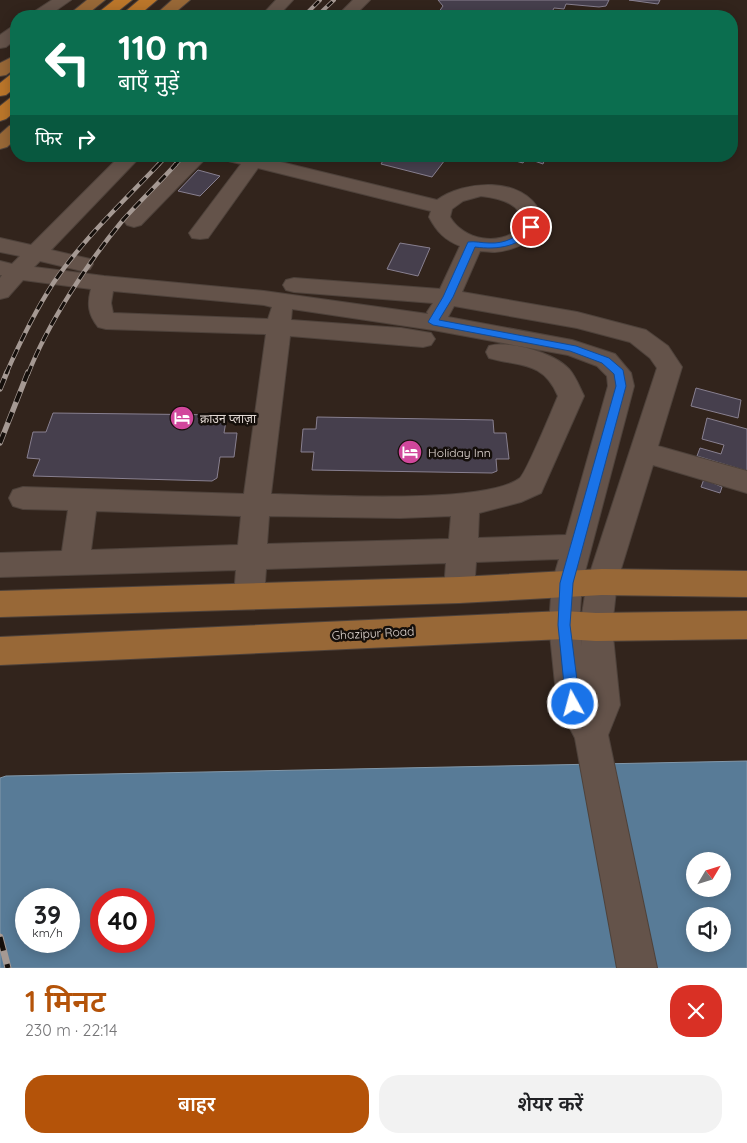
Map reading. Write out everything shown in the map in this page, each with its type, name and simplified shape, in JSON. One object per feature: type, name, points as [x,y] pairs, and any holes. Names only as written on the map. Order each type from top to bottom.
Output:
[{"type":"highway","points":[[110,10],[124,0]]},
{"type":"highway","points":[[136,10],[149,0]]},
{"type":"highway","points":[[0,115],[10,107]]},
{"type":"main road","points":[[83,10],[97,0]]},
{"type":"main road","points":[[170,10],[182,0]]},
{"type":"main road","points":[[0,143],[10,135]]},
{"type":"main road","points":[[0,604],[459,590],[602,582],[747,584]]},
{"type":"main road","name":"Ghazipur Road","points":[[0,650],[565,634],[597,638],[747,625]]},
{"type":"street","points":[[47,10],[63,0]]},
{"type":"street","points":[[275,10],[284,0]]},
{"type":"street","points":[[351,10],[362,0]]},
{"type":"street","points":[[0,292],[8,270],[35,254],[125,162]]},
{"type":"street","points":[[134,221],[192,162]]},
{"type":"street","points":[[200,233],[253,162],[441,207]]},
{"type":"street","points":[[480,190],[498,192],[514,198],[526,206],[532,216],[531,227],[523,237],[508,243],[490,246],[472,244],[455,238],[443,228],[438,218],[441,207],[456,195],[480,190]]},
{"type":"street","points":[[433,322],[448,297],[472,244]]},
{"type":"street","points":[[0,245],[84,264],[158,274],[448,297],[577,320],[626,332],[646,341],[659,352],[670,367],[602,582],[597,638],[604,705],[591,735]]},
{"type":"street","points":[[8,270],[104,283],[283,300],[433,322],[572,348],[606,360],[619,373],[621,386],[566,583],[565,634],[573,704],[591,735],[637,968]]},
{"type":"street","points":[[22,498],[256,505],[411,507],[466,505],[516,493],[531,485],[570,396],[565,381],[552,368],[521,356],[401,336],[278,327],[106,320],[101,316],[99,302],[104,283]]},
{"type":"street","points":[[249,596],[256,505],[283,300]]},
{"type":"street","points":[[619,373],[659,352]]},
{"type":"street","points":[[644,452],[747,482]]},
{"type":"street","points":[[75,563],[84,500]]},
{"type":"street","points":[[459,590],[466,505]]},
{"type":"street","points":[[0,565],[575,547]]},
{"type":"water","points":[[747,761],[747,968],[0,968],[0,778],[6,776]]},
{"type":"building","points":[[438,0],[609,0],[606,6],[566,4],[564,9],[554,8],[553,10],[440,10],[443,6]]},
{"type":"building","points":[[629,0],[660,0],[658,4]]},
{"type":"building","points":[[382,162],[443,162],[432,177],[381,164]]},
{"type":"building","points":[[198,170],[220,176],[200,196],[178,191]]},
{"type":"building","points":[[400,243],[430,248],[418,276],[387,269]]},
{"type":"building","points":[[696,388],[741,400],[738,418],[691,406]]},
{"type":"building","points":[[53,413],[227,415],[224,433],[237,433],[234,457],[220,457],[217,478],[212,481],[33,476],[40,459],[27,458],[33,432],[46,432]]},
{"type":"building","points":[[317,417],[493,420],[494,433],[506,433],[509,459],[496,459],[497,471],[492,473],[312,470],[314,452],[301,452],[303,429],[316,429]]},
{"type":"building","points":[[707,418],[747,429],[747,471],[697,456],[700,448],[721,454],[724,445],[702,439]]},
{"type":"building","points":[[704,479],[722,487],[720,493],[701,487]]},
{"type":"railway","points":[[310,10],[320,0]]},
{"type":"railway","points":[[323,10],[334,0]]},
{"type":"railway","points":[[6,374],[22,338],[54,282],[78,250],[159,164]]},
{"type":"railway","points":[[28,374],[46,334],[96,255],[123,220],[176,164]]},
{"type":"railway","points":[[0,389],[7,372]]},
{"type":"railway","points":[[0,443],[28,372]]},
{"type":"railway","points":[[0,937],[8,968]]},
{"type":"place","name":"क्राउन प्लाज़ा","points":[[182,418]]},
{"type":"place","name":"Holiday Inn","points":[[410,452]]},
{"type":"route","points":[[531,227],[523,237],[508,243],[490,246],[472,244],[448,297],[433,322],[572,348],[606,360],[619,373],[621,386],[566,583],[564,625],[573,704]]}]
